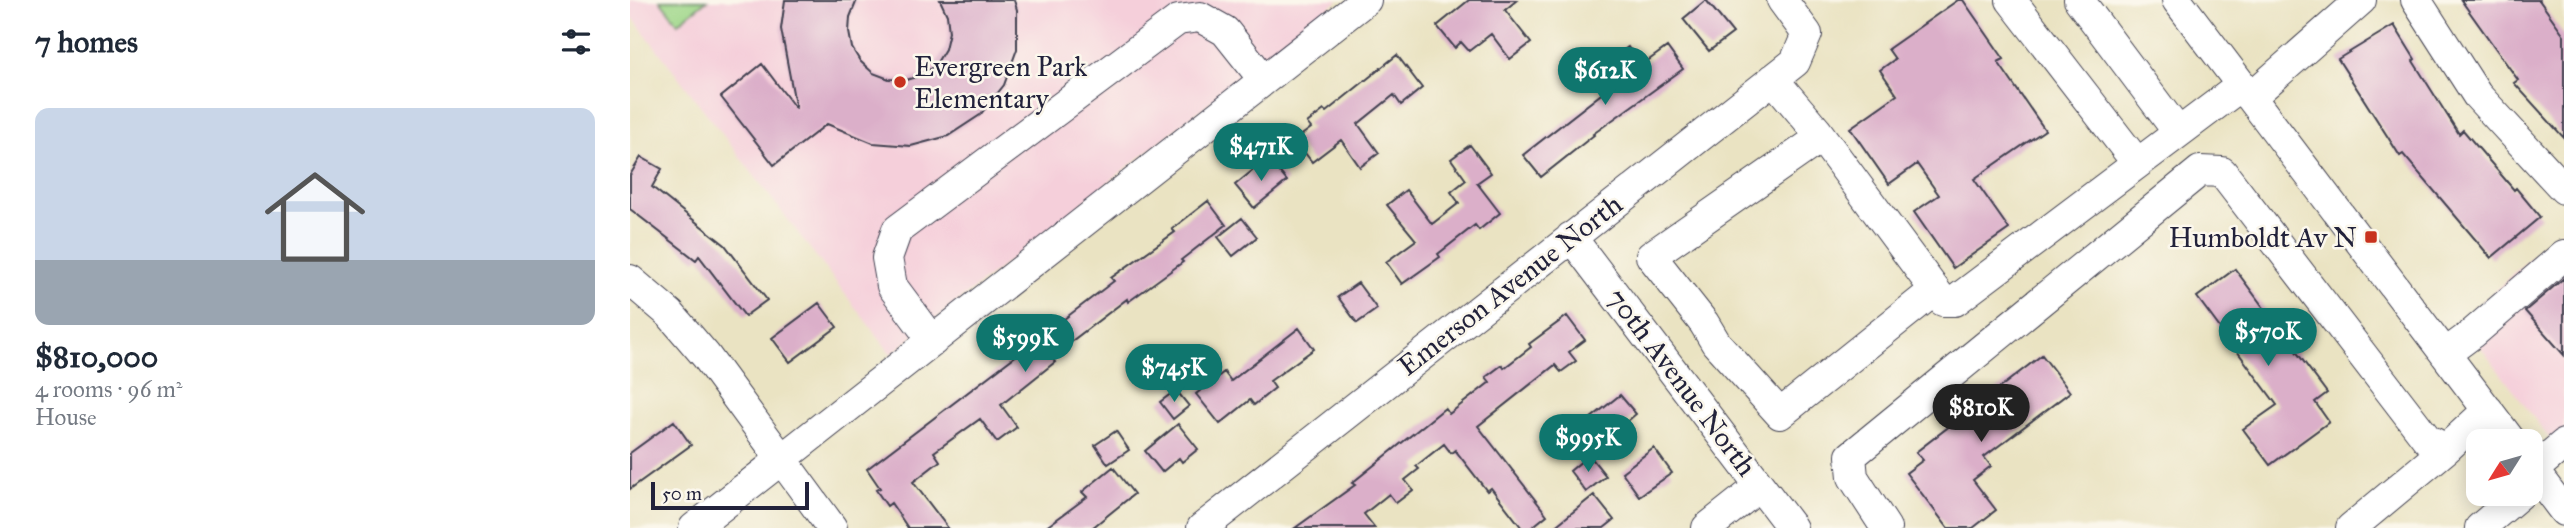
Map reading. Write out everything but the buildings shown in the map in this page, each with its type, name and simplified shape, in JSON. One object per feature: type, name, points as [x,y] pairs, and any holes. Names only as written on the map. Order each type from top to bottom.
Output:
[{"type":"street","points":[[694,528],[1366,0]]},
{"type":"street","name":"Emerson Avenue North","points":[[1202,528],[1795,62],[1807,34],[1782,0]]},
{"type":"street","points":[[2011,0],[2137,163]]},
{"type":"street","points":[[2079,0],[2179,132]]},
{"type":"street","points":[[2178,0],[2502,429]]},
{"type":"street","points":[[1773,79],[1817,131],[1943,301],[1955,301],[2179,132],[2246,91],[2361,0]]},
{"type":"street","points":[[2416,0],[2477,95],[2564,189]]},
{"type":"street","points":[[933,341],[892,286],[887,258],[897,230],[1178,20],[1200,17],[1225,31],[1264,80]]},
{"type":"street","points":[[1817,131],[1814,143],[1651,256],[1704,323],[1716,343],[1780,414],[1935,290]]},
{"type":"street","points":[[1886,528],[1853,477],[1851,456],[2200,171],[2222,173],[2427,439],[2446,449]]},
{"type":"street","name":"70th Avenue North","points":[[1571,237],[1792,528]]},
{"type":"street","points":[[2445,354],[2564,255]]},
{"type":"street","points":[[630,281],[670,314],[706,356],[832,528]]},
{"type":"street","points":[[1673,370],[1716,343]]},
{"type":"street","points":[[2351,528],[2446,449],[2488,410]]},
{"type":"street","points":[[2543,466],[2564,444]]},
{"type":"street","points":[[1707,528],[1760,486]]},
{"type":"street","points":[[2543,490],[2564,511]]},
{"type":"street","points":[[2480,528],[2502,506]]},
{"type":"shaded area","points":[[630,0],[1339,0],[891,354],[630,14]]},
{"type":"shaded area","points":[[2564,228],[2564,458],[2543,429],[2461,321]]},
{"type":"green space","points":[[660,0],[707,0],[678,23]]},
{"type":"place","name":"Evergreen Park Elementary","points":[[900,82]]},
{"type":"place","name":"Humboldt Av N","points":[[2371,237]]}]
